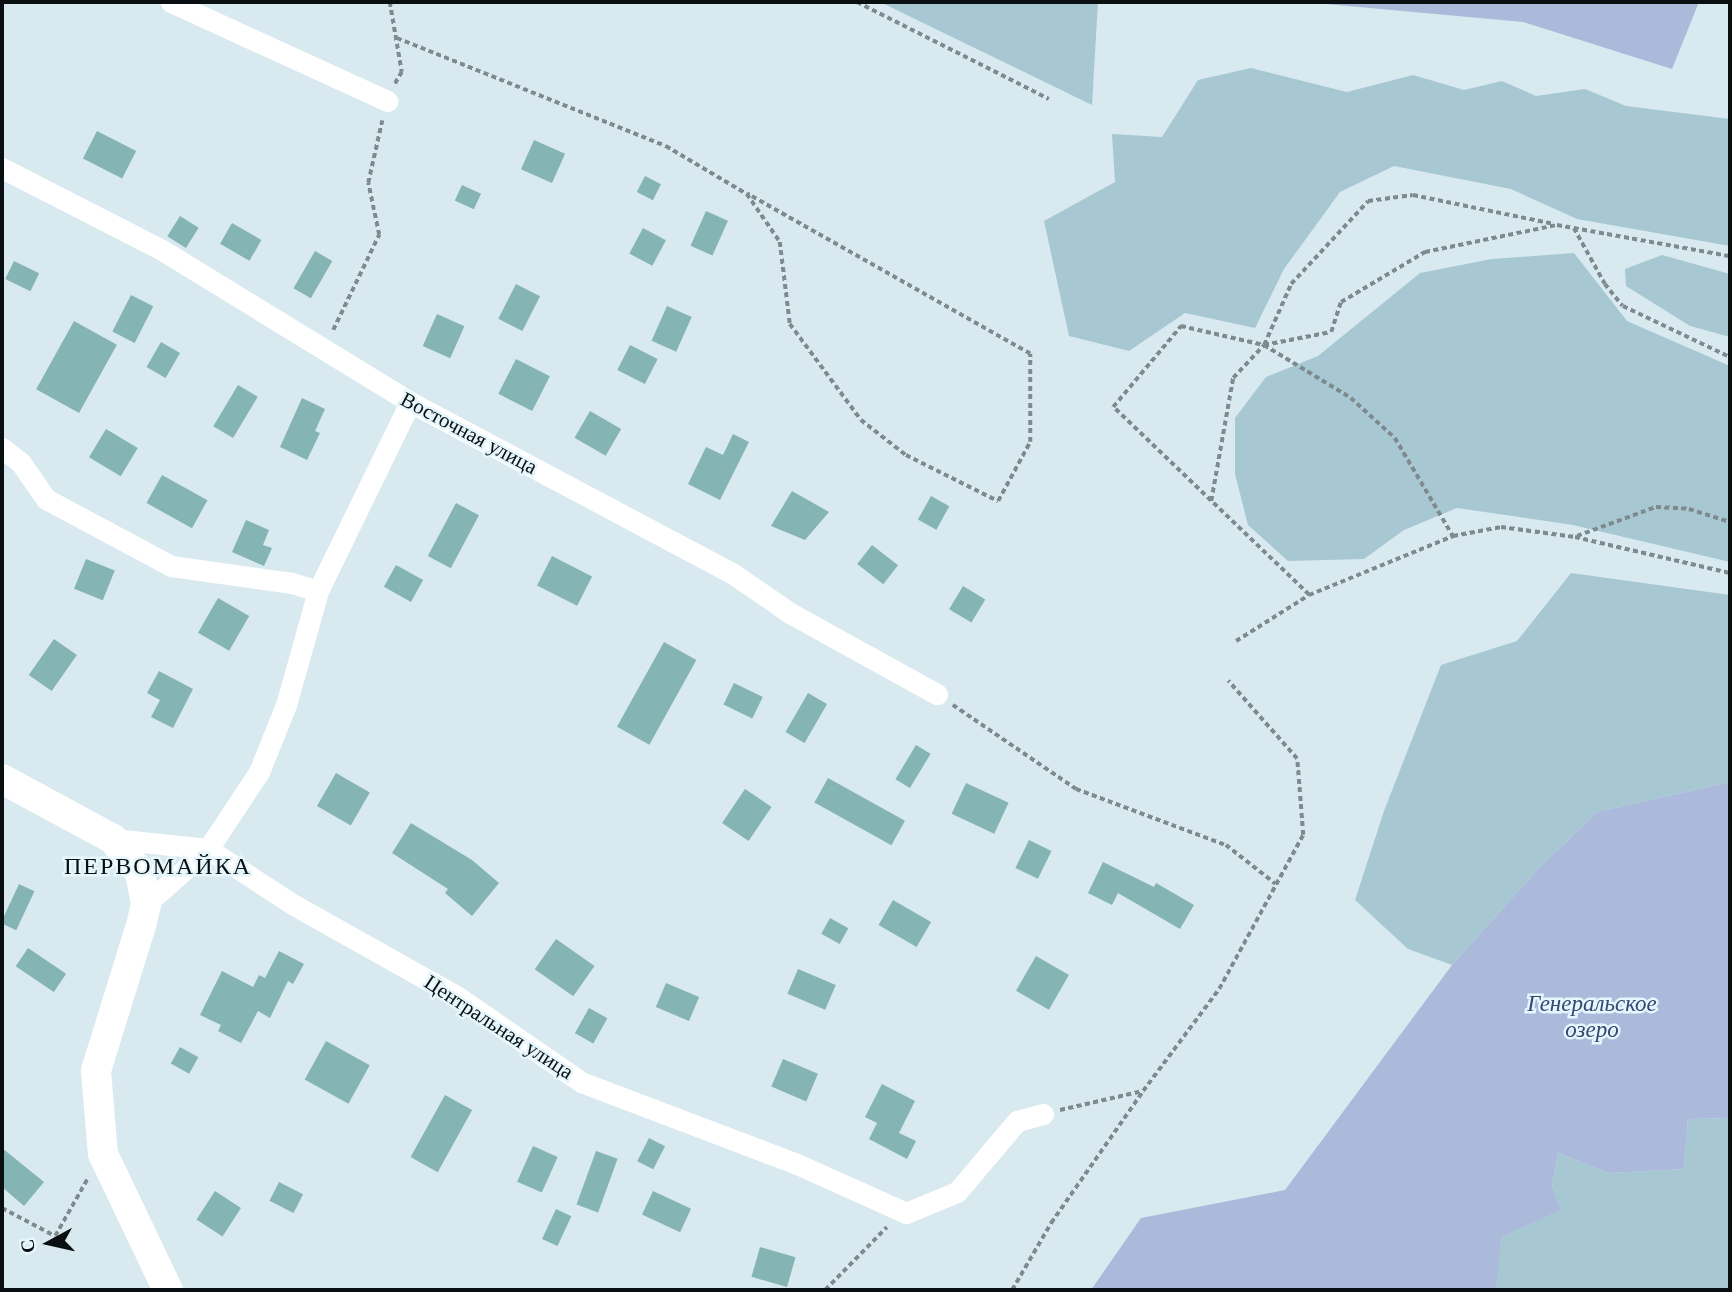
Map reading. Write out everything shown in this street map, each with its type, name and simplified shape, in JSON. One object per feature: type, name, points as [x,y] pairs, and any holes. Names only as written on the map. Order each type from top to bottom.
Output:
[{"type":"street","points":[[171,2],[387,101]]},
{"type":"street","name":"Восточная улица","points":[[2,168],[162,250],[410,402],[732,573],[790,613],[937,694]]},
{"type":"street","points":[[146,904],[208,849],[259,772],[286,705],[317,591],[410,402]]},
{"type":"street","points":[[2,448],[21,463],[46,499],[170,566],[292,583],[317,591]]},
{"type":"street","points":[[2,779],[113,839],[208,849]]},
{"type":"street","points":[[113,839],[140,873],[146,904],[96,1071],[103,1154],[162,1279]]},
{"type":"street","name":"Центральная улица","points":[[208,849],[294,905],[458,997],[581,1082],[796,1164],[906,1213]]},
{"type":"street","points":[[906,1213],[957,1192],[1017,1121],[1043,1114]]},
{"type":"path","points":[[323,349],[379,235],[368,183],[387,101],[402,72],[390,2]]},
{"type":"path","points":[[857,2],[1049,99]]},
{"type":"path","points":[[397,38],[666,146],[1030,354],[1030,442],[999,501],[906,455],[861,420],[790,324],[780,242],[747,194]]},
{"type":"path","points":[[1210,500],[1233,378],[1264,345],[1291,284],[1368,201],[1412,195],[1557,225],[1730,256]]},
{"type":"path","points":[[1264,345],[1331,332],[1341,302],[1425,252],[1557,225]]},
{"type":"path","points":[[1573,228],[1605,284],[1623,306],[1730,357]]},
{"type":"path","points":[[1309,595],[1113,407],[1181,327],[1264,345],[1351,398],[1395,438],[1453,536]]},
{"type":"path","points":[[1575,537],[1656,507],[1689,509],[1730,522]]},
{"type":"path","points":[[1236,641],[1309,595],[1453,536],[1501,527],[1575,537],[1730,573]]},
{"type":"path","points":[[1012,1290],[1051,1223],[1143,1091],[1219,989],[1303,835],[1297,758],[1228,681]]},
{"type":"path","points":[[937,694],[1076,789],[1226,845],[1276,884]]},
{"type":"path","points":[[1043,1114],[1143,1091]]},
{"type":"path","points":[[2,1208],[55,1237],[103,1154]]},
{"type":"path","points":[[825,1290],[906,1213]]},
{"type":"shaded area","points":[[880,2],[1098,2],[1092,105]]},
{"type":"shaded area","points":[[1251,68],[1347,92],[1413,75],[1464,90],[1502,81],[1536,96],[1585,89],[1626,106],[1730,119],[1730,246],[1577,219],[1511,189],[1394,166],[1340,192],[1284,269],[1255,328],[1185,313],[1129,351],[1069,336],[1044,221],[1115,182],[1112,134],[1162,137],[1198,80]]},
{"type":"shaded area","points":[[1574,253],[1627,321],[1730,366],[1730,562],[1573,525],[1457,508],[1404,530],[1364,559],[1288,561],[1248,525],[1235,474],[1235,418],[1266,377],[1318,356],[1420,273],[1492,259]]},
{"type":"shaded area","points":[[1662,255],[1730,274],[1730,337],[1690,326],[1626,286],[1625,269]]},
{"type":"shaded area","points":[[1571,573],[1730,595],[1730,782],[1597,812],[1538,869],[1452,965],[1408,949],[1355,900],[1384,811],[1441,665],[1517,641]]},
{"type":"shaded area","points":[[1730,1118],[1730,1290],[1496,1290],[1500,1237],[1559,1210],[1552,1186],[1558,1153],[1609,1173],[1684,1169],[1688,1119]]},
{"type":"water","points":[[1304,2],[1699,2],[1672,69],[1523,22]]},
{"type":"water","name":"Генеральское озеро","points":[[1730,782],[1730,1118],[1688,1119],[1684,1169],[1609,1173],[1558,1153],[1552,1186],[1560,1210],[1501,1237],[1496,1290],[1091,1290],[1141,1218],[1285,1190],[1452,965],[1538,869],[1597,812]]},
{"type":"building","points":[[97,131],[136,151],[122,179],[83,159]]},
{"type":"building","points":[[534,140],[565,154],[552,183],[521,169]]},
{"type":"building","points":[[645,176],[661,184],[653,200],[637,192]]},
{"type":"building","points":[[462,185],[481,194],[474,209],[455,200]]},
{"type":"building","points":[[706,211],[728,221],[712,255],[691,246]]},
{"type":"building","points":[[180,216],[199,228],[186,248],[167,236]]},
{"type":"building","points":[[232,223],[261,240],[249,261],[220,244]]},
{"type":"building","points":[[643,228],[666,240],[652,266],[629,254]]},
{"type":"building","points":[[315,251],[332,261],[311,298],[294,288]]},
{"type":"building","points":[[14,261],[39,273],[30,291],[5,279]]},
{"type":"building","points":[[516,284],[540,296],[522,331],[498,319]]},
{"type":"building","points":[[131,295],[153,306],[135,343],[112,332]]},
{"type":"building","points":[[667,306],[692,317],[676,352],[652,341]]},
{"type":"building","points":[[437,314],[464,326],[450,358],[423,346]]},
{"type":"building","points":[[74,321],[117,345],[79,413],[36,389]]},
{"type":"building","points":[[161,342],[180,353],[166,378],[146,367]]},
{"type":"building","points":[[630,345],[658,359],[645,384],[617,370]]},
{"type":"building","points":[[516,359],[550,376],[532,411],[498,394]]},
{"type":"building","points":[[238,385],[258,397],[233,438],[213,426]]},
{"type":"building","points":[[302,398],[325,409],[315,431],[320,433],[307,460],[280,447]]},
{"type":"building","points":[[590,411],[621,429],[606,456],[574,438]]},
{"type":"building","points":[[106,429],[138,448],[121,476],[89,457]]},
{"type":"building","points":[[733,434],[749,442],[720,500],[688,484],[706,447],[723,455]]},
{"type":"building","points":[[162,475],[207,500],[192,528],[146,503]]},
{"type":"building","points":[[792,491],[829,512],[805,540],[771,526]]},
{"type":"building","points":[[931,496],[949,506],[936,530],[918,520]]},
{"type":"building","points":[[456,503],[479,515],[451,568],[428,556]]},
{"type":"building","points":[[246,520],[269,530],[263,545],[272,548],[264,566],[232,552]]},
{"type":"building","points":[[872,545],[898,565],[883,584],[857,564]]},
{"type":"building","points":[[552,556],[592,576],[577,606],[537,585]]},
{"type":"building","points":[[86,559],[115,571],[103,600],[74,589]]},
{"type":"building","points":[[396,565],[423,580],[411,602],[384,587]]},
{"type":"building","points":[[963,586],[985,599],[971,623],[949,609]]},
{"type":"building","points":[[218,598],[249,616],[229,651],[198,633]]},
{"type":"building","points":[[54,639],[77,655],[52,691],[29,675]]},
{"type":"building","points":[[664,642],[696,660],[649,745],[617,727]]},
{"type":"building","points":[[159,671],[193,689],[173,728],[151,717],[160,700],[147,693]]},
{"type":"building","points":[[734,683],[763,697],[752,719],[723,705]]},
{"type":"building","points":[[808,693],[827,704],[805,743],[786,732]]},
{"type":"building","points":[[916,745],[931,754],[910,788],[895,779]]},
{"type":"building","points":[[336,773],[370,792],[351,825],[317,806]]},
{"type":"building","points":[[828,778],[905,821],[891,845],[814,802]]},
{"type":"building","points":[[966,783],[1009,803],[994,834],[952,814]]},
{"type":"building","points":[[745,789],[772,807],[749,841],[722,823]]},
{"type":"building","points":[[411,823],[472,860],[499,883],[472,916],[445,893],[448,889],[392,853]]},
{"type":"building","points":[[1029,840],[1051,851],[1038,879],[1015,868]]},
{"type":"building","points":[[1103,862],[1154,887],[1156,883],[1194,905],[1180,929],[1118,893],[1112,905],[1088,893]]},
{"type":"building","points":[[19,884],[34,891],[16,930],[2,924],[2,920]]},
{"type":"building","points":[[893,900],[931,922],[917,947],[878,925]]},
{"type":"building","points":[[830,918],[848,928],[840,944],[821,934]]},
{"type":"building","points":[[556,939],[595,966],[573,996],[535,969]]},
{"type":"building","points":[[28,948],[66,974],[54,992],[16,966]]},
{"type":"building","points":[[279,951],[304,964],[293,984],[288,981],[270,1018],[258,1011],[241,1043],[218,1031],[221,1025],[200,1015],[222,971],[253,987],[259,975],[265,978]]},
{"type":"building","points":[[1036,956],[1069,975],[1049,1010],[1016,991]]},
{"type":"building","points":[[798,969],[836,985],[825,1010],[787,994]]},
{"type":"building","points":[[666,983],[699,997],[689,1021],[656,1007]]},
{"type":"building","points":[[589,1008],[607,1018],[593,1044],[575,1033]]},
{"type":"building","points":[[326,1041],[370,1065],[348,1104],[305,1079]]},
{"type":"building","points":[[180,1047],[198,1057],[189,1074],[171,1064]]},
{"type":"building","points":[[783,1059],[818,1074],[806,1101],[771,1087]]},
{"type":"building","points":[[882,1084],[915,1101],[899,1133],[916,1141],[907,1159],[869,1139],[877,1123],[865,1117]]},
{"type":"building","points":[[445,1095],[472,1110],[438,1172],[411,1157]]},
{"type":"building","points":[[649,1138],[665,1146],[653,1169],[637,1161]]},
{"type":"building","points":[[533,1146],[558,1157],[542,1193],[517,1182]]},
{"type":"building","points":[[2,1148],[44,1182],[24,1206],[2,1187]]},
{"type":"building","points":[[596,1151],[618,1159],[598,1212],[577,1205]]},
{"type":"building","points":[[279,1182],[303,1194],[294,1213],[269,1201]]},
{"type":"building","points":[[215,1191],[241,1208],[222,1236],[196,1220]]},
{"type":"building","points":[[653,1191],[691,1209],[680,1232],[642,1215]]},
{"type":"building","points":[[556,1209],[571,1216],[557,1246],[542,1239]]},
{"type":"building","points":[[760,1247],[796,1257],[787,1287],[751,1277]]},
{"type":"district","name":"ПЕРВОМАЙКА","points":[[158,867]]}]
